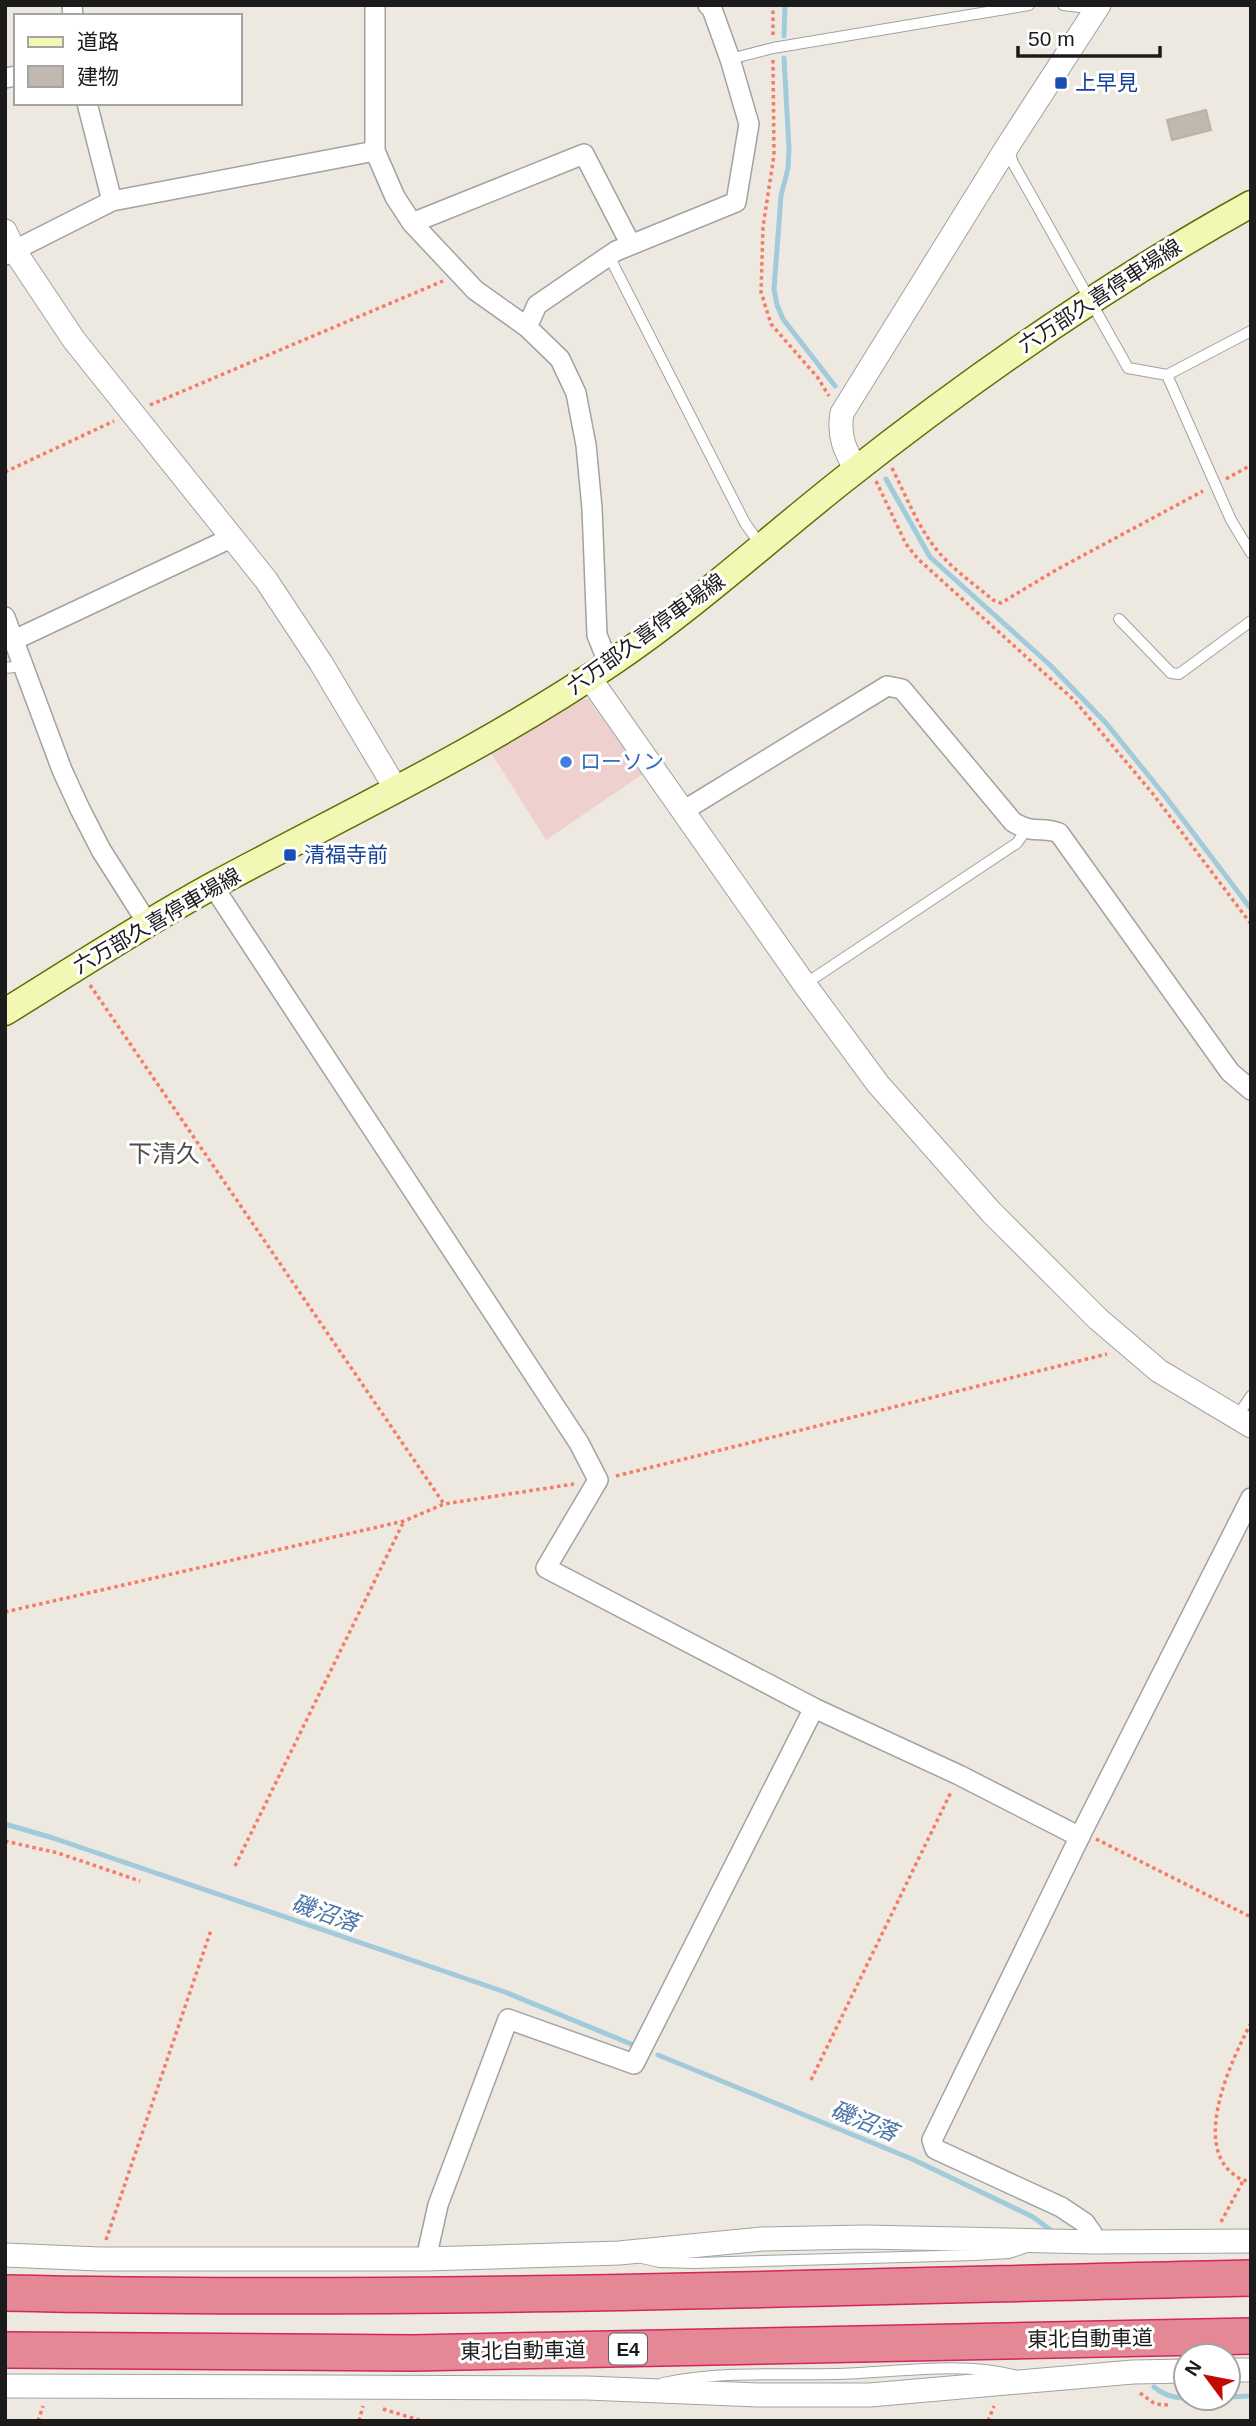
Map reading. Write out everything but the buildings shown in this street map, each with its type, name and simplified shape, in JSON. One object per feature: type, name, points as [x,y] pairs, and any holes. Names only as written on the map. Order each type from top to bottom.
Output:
[{"type":"highway","points":[[5,2293],[122,2296],[460,2294],[1251,2278]]},
{"type":"highway","name":"東北自動車道","points":[[5,2350],[413,2353],[1251,2336]]},
{"type":"main road","name":"六万部久喜停車場線","points":[[5,1012],[213,886],[459,756],[599,671],[677,616],[762,547],[865,475],[1028,341],[1153,259],[1251,204]]},
{"type":"street","points":[[375,5],[375,151],[395,197],[412,223],[475,290],[527,327],[560,359],[576,393],[586,445],[592,508],[599,671],[683,811],[804,985],[878,1084],[991,1212],[1098,1319],[1129,1346],[1159,1371],[1243,1422]]},
{"type":"street","points":[[527,327],[537,305],[609,257],[631,245],[736,202],[749,124],[730,59],[712,9],[708,5]]},
{"type":"street","points":[[865,475],[843,446],[839,429],[842,414],[1007,147],[1098,7]]},
{"type":"street","points":[[88,105],[112,201]]},
{"type":"street","points":[[375,151],[112,201],[8,245],[74,340],[233,537],[292,617],[396,789]]},
{"type":"street","points":[[412,223],[584,153],[631,245]]},
{"type":"street","points":[[12,641],[233,537]]},
{"type":"street","points":[[5,617],[12,641],[14,667],[79,809],[101,850],[148,924]]},
{"type":"street","points":[[683,811],[887,686],[902,689],[1013,822],[1026,830],[1051,830],[1059,833],[1230,1072],[1251,1090]]},
{"type":"street","points":[[213,886],[572,1431],[598,1480],[546,1568],[814,1708],[1081,1835]]},
{"type":"street","points":[[1095,2242],[1085,2223],[1069,2212],[935,2149],[932,2140],[1081,1835],[1251,1498]]},
{"type":"street","points":[[426,2259],[438,2204],[508,2019],[634,2064],[814,1708]]},
{"type":"street","points":[[5,2255],[99,2259],[426,2259],[619,2253],[762,2239],[916,2236],[1095,2242],[1251,2241]]},
{"type":"street","points":[[5,2386],[628,2390],[758,2395],[859,2395],[1133,2372],[1172,2371]]},
{"type":"lane","points":[[730,59],[773,48],[1027,5]]},
{"type":"lane","points":[[1063,5],[1098,7]]},
{"type":"lane","points":[[1007,147],[1013,163],[1128,368],[1167,376],[1251,331]]},
{"type":"lane","points":[[609,257],[745,523],[762,547]]},
{"type":"lane","points":[[1167,376],[1231,520],[1251,553]]},
{"type":"lane","points":[[1119,619],[1171,673],[1179,674],[1251,621]]},
{"type":"lane","points":[[804,985],[1017,843],[1026,830]]},
{"type":"lane","points":[[1243,1422],[1251,1396]]},
{"type":"path","points":[[773,5],[774,155],[763,227],[761,292],[771,324],[818,378],[834,404]]},
{"type":"path","points":[[5,472],[132,412],[460,274]]},
{"type":"path","points":[[891,467],[920,526],[934,547],[993,600],[1001,603],[1056,570],[1251,465]]},
{"type":"path","points":[[865,475],[906,544],[918,559],[1075,701],[1153,794],[1251,924]]},
{"type":"path","points":[[78,967],[444,1504]]},
{"type":"path","points":[[5,1612],[404,1521],[444,1504],[598,1480],[1129,1346]]},
{"type":"path","points":[[235,1866],[404,1521]]},
{"type":"path","points":[[811,2080],[959,1775]]},
{"type":"path","points":[[1081,1835],[1251,1917]]},
{"type":"path","points":[[5,1841],[58,1853],[140,1881]]},
{"type":"path","points":[[99,2259],[211,1930]]},
{"type":"path","points":[[1251,2023],[1226,2080],[1215,2123],[1214,2142],[1218,2158],[1226,2168],[1243,2181],[1251,2181]]},
{"type":"path","points":[[1221,2222],[1243,2181]]},
{"type":"path","points":[[364,2404],[422,2421]]},
{"type":"shaded area","name":"ローソン","points":[[573,699],[588,699],[643,774],[546,840],[490,751]]},
{"type":"waterway","points":[[784,36],[785,5]]},
{"type":"waterway","points":[[784,58],[789,149],[788,168],[781,196],[774,289],[783,319],[835,386]]},
{"type":"waterway","points":[[886,479],[930,557],[1050,665],[1106,723],[1251,909]]},
{"type":"waterway","name":"磯沼落","points":[[5,1824],[505,1992],[631,2044]]},
{"type":"waterway","name":"磯沼落","points":[[658,2055],[912,2159],[1033,2217],[1052,2231]]},
{"type":"waterway","name":"磯沼落","points":[[1154,2387],[1172,2396]]},
{"type":"waterway","name":"磯沼落","points":[[1242,2396],[1251,2396]]},
{"type":"place","name":"上早見","points":[[1061,83]]},
{"type":"place","name":"ローソン","points":[[566,762]]},
{"type":"place","name":"清福寺前","points":[[290,855]]},
{"type":"district","name":"下清久","points":[[164,1154]]}]
